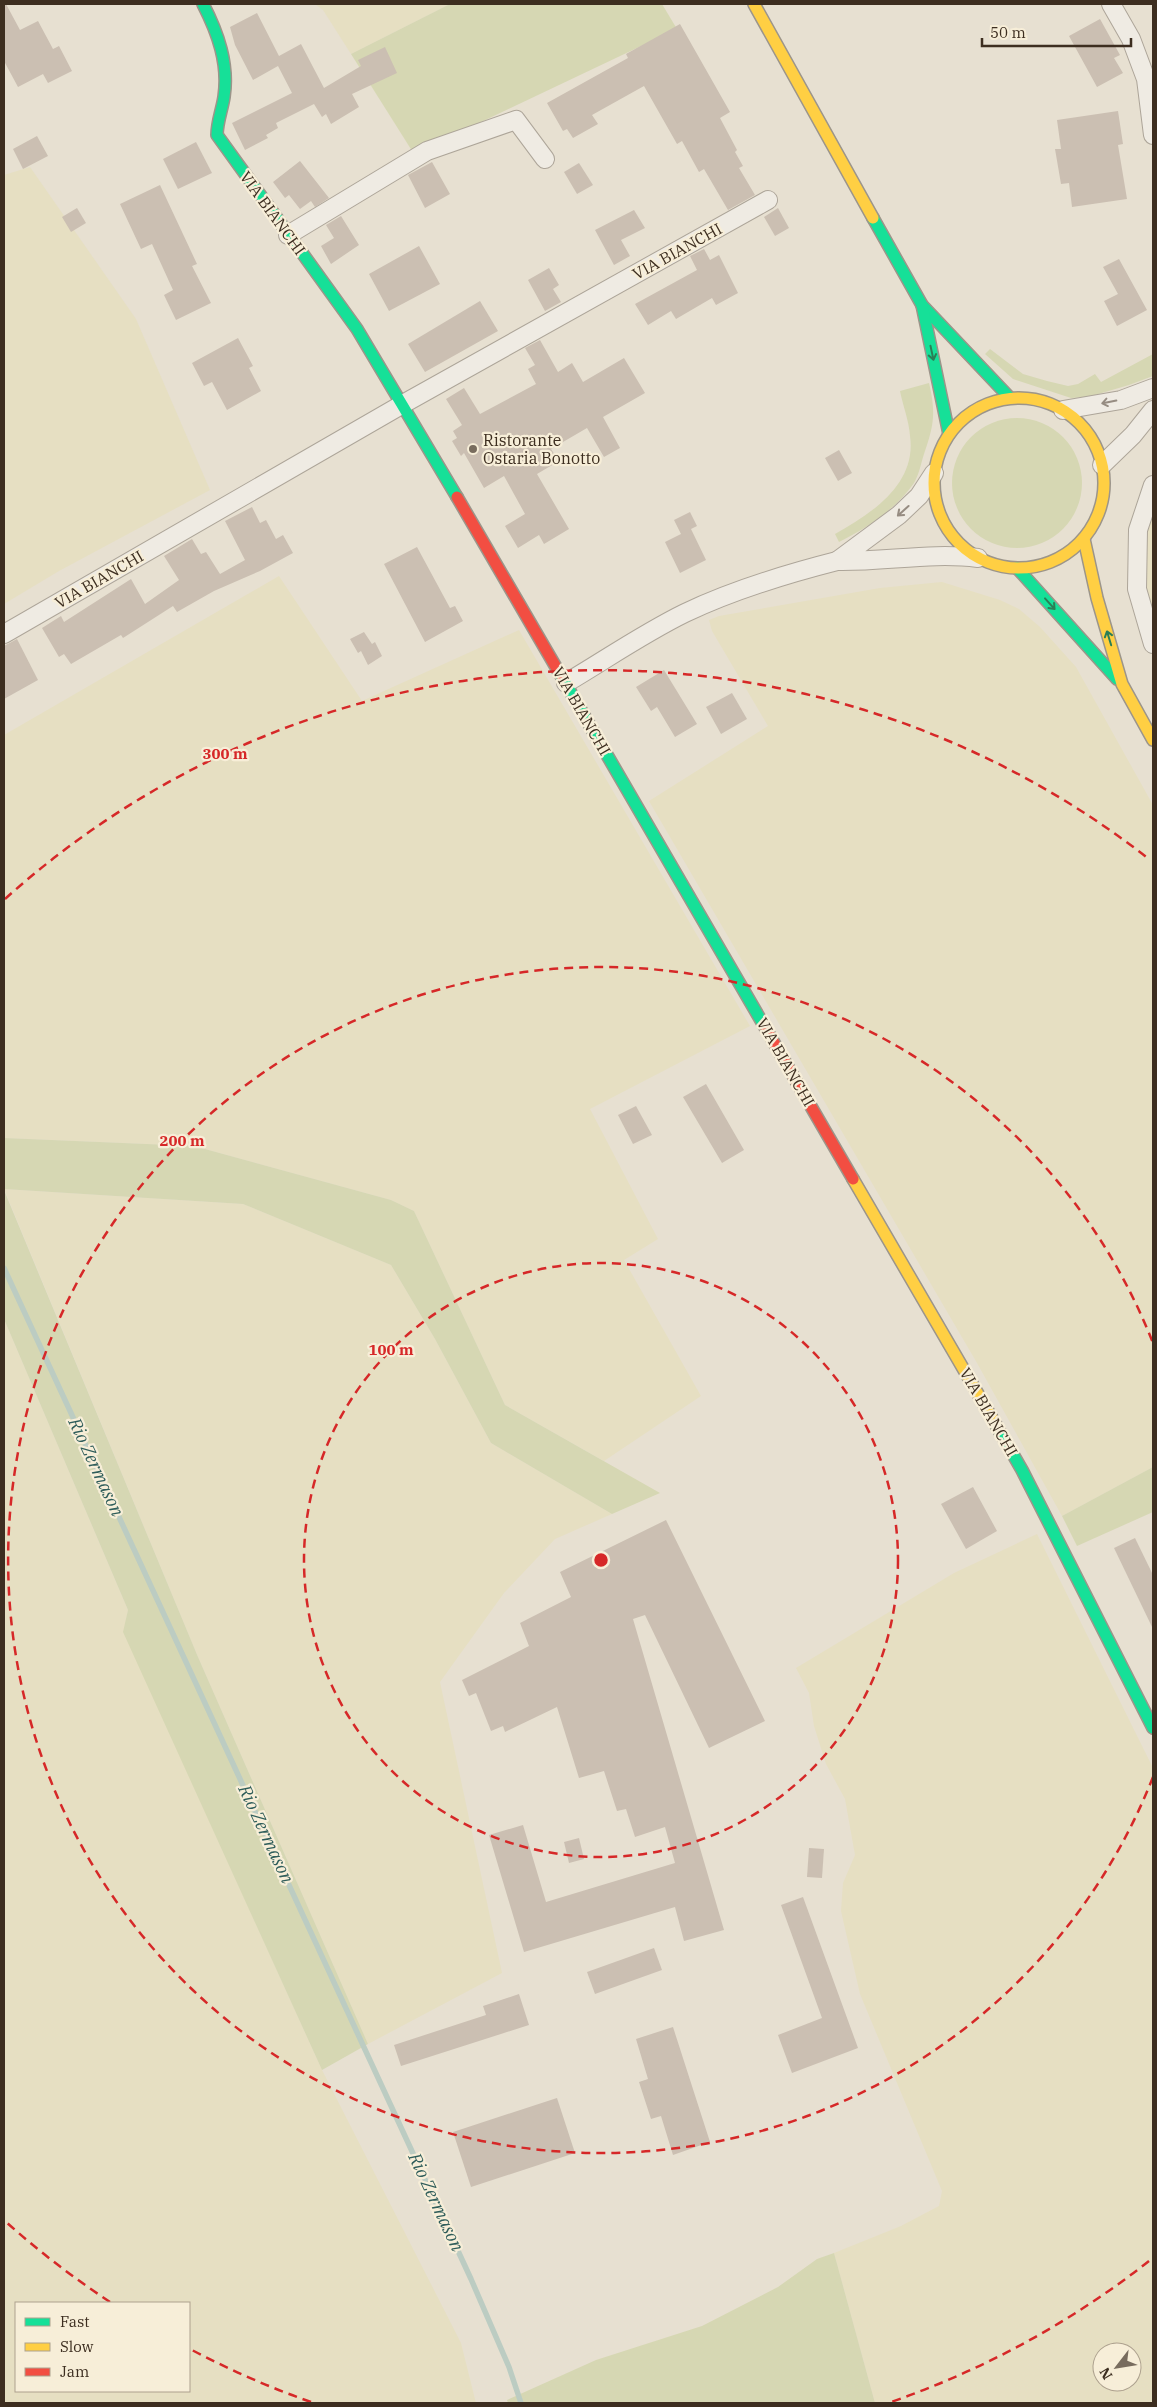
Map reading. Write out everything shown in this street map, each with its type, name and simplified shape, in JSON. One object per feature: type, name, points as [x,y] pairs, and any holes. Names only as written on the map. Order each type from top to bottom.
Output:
[{"type":"street","name":"VIA BIANCHI","points":[[203,4],[213,22],[226,72],[224,98],[216,126],[218,135],[357,329],[403,404],[1022,1470],[1153,1728]]},
{"type":"street","points":[[754,4],[922,305],[1010,398]]},
{"type":"street","points":[[1111,4],[1131,39],[1146,79],[1153,135]]},
{"type":"street","points":[[288,234],[426,151],[516,120],[545,159]]},
{"type":"street","name":"VIA BIANCHI","points":[[4,634],[403,404],[768,200]]},
{"type":"street","points":[[922,305],[949,434]]},
{"type":"street","points":[[1063,410],[1121,400],[1153,388]]},
{"type":"street","points":[[566,683],[684,614],[720,598],[809,568],[837,561],[871,562],[943,554],[978,558],[997,565],[1017,568],[1040,566],[1062,557],[1084,540],[1096,520],[1104,493],[1102,465],[1094,444],[1081,424],[1063,410],[1046,402],[1028,398],[1010,398],[992,402],[975,409],[961,420],[949,434],[939,453],[934,473],[934,494],[939,513],[948,531],[962,546],[978,558]]},
{"type":"street","points":[[1102,465],[1133,435],[1153,410]]},
{"type":"street","points":[[837,561],[899,515],[919,496],[934,473]]},
{"type":"street","points":[[1153,485],[1138,530],[1137,589],[1153,644]]},
{"type":"street","points":[[1084,540],[1097,598],[1122,684],[1153,740]]},
{"type":"street","points":[[1017,568],[1122,684]]},
{"type":"shaded area","points":[[315,4],[450,4],[351,54],[323,10]]},
{"type":"shaded area","points":[[30,167],[136,319],[210,490],[59,571],[4,604],[4,175]]},
{"type":"shaded area","points":[[1153,511],[1153,615],[1143,579],[1144,539]]},
{"type":"shaded area","points":[[279,576],[362,701],[519,630],[750,1026],[590,1109],[658,1239],[624,1260],[701,1396],[604,1461],[505,1405],[414,1211],[391,1200],[194,1146],[4,1138],[4,735]]},
{"type":"shaded area","points":[[942,582],[1000,600],[1019,609],[1040,627],[1076,667],[1153,805],[1153,1467],[1062,1516],[977,1363],[649,801],[768,726],[712,631],[709,620],[719,616],[880,588]]},
{"type":"shaded area","points":[[4,1189],[243,1204],[391,1265],[435,1339],[491,1443],[612,1514],[555,1539],[504,1593],[440,1682],[502,1973],[368,2044],[198,1657]]},
{"type":"shaded area","points":[[4,1319],[128,1610],[124,1632],[322,2070],[461,2343],[476,2403],[4,2403]]},
{"type":"shaded area","points":[[1037,1534],[1153,1768],[1153,2403],[875,2403],[834,2253],[901,2226],[939,2206],[942,2191],[860,1994],[841,1911],[843,1883],[855,1855],[845,1799],[826,1764],[814,1726],[809,1693],[796,1668],[954,1573]]},
{"type":"green space","points":[[450,4],[662,4],[677,29],[414,154],[351,54]]},
{"type":"green space","points":[[990,349],[1023,374],[1068,386],[1078,384],[1095,374],[1101,382],[1153,354],[1153,376],[1088,397],[1071,398],[1013,379],[985,354]]},
{"type":"green space","points":[[929,383],[933,403],[932,427],[919,473],[914,483],[899,501],[880,517],[860,531],[839,542],[835,534],[876,507],[889,496],[899,483],[906,469],[910,453],[910,436],[900,391]]},
{"type":"green space","points":[[1017,418],[1030,419],[1042,423],[1063,437],[1077,458],[1081,470],[1081,496],[1077,508],[1063,529],[1042,543],[1030,547],[1017,548],[1004,547],[992,543],[971,529],[957,508],[953,496],[952,483],[953,470],[957,458],[971,437],[992,423],[1004,419]]},
{"type":"green space","points":[[4,1138],[194,1146],[391,1200],[414,1211],[505,1405],[660,1493],[612,1514],[491,1443],[435,1339],[391,1265],[243,1204],[4,1189]]},
{"type":"green space","points":[[4,1190],[198,1657],[368,2044],[322,2070],[123,1632],[128,1610],[4,1319]]},
{"type":"green space","points":[[1153,1467],[1153,1512],[1077,1546],[1062,1516]]},
{"type":"green space","points":[[834,2253],[875,2403],[508,2403],[507,2400],[596,2360],[702,2326],[778,2287],[817,2259]]},
{"type":"building","points":[[4,4],[6,4],[20,30],[38,21],[53,49],[59,46],[72,71],[48,83],[43,74],[18,87],[4,61]]},
{"type":"building","points":[[257,13],[279,56],[301,44],[324,88],[361,66],[358,60],[385,47],[397,73],[352,94],[359,107],[331,124],[326,114],[322,117],[314,104],[276,123],[278,128],[266,135],[268,138],[245,150],[232,123],[292,93],[278,66],[253,80],[235,45],[230,27]]},
{"type":"building","points":[[1100,19],[1120,55],[1114,58],[1123,73],[1097,87],[1069,36]]},
{"type":"building","points":[[680,24],[730,112],[720,118],[737,150],[735,152],[743,166],[739,168],[755,195],[728,210],[704,169],[699,172],[682,141],[677,144],[644,86],[592,115],[598,124],[573,138],[567,129],[563,131],[547,103],[628,58],[626,54]]},
{"type":"building","points":[[1118,111],[1123,144],[1118,145],[1127,199],[1072,207],[1069,183],[1061,184],[1055,149],[1061,149],[1057,120]]},
{"type":"building","points":[[37,136],[48,156],[23,169],[13,149]]},
{"type":"building","points":[[196,142],[212,173],[178,189],[163,159]]},
{"type":"building","points":[[300,161],[329,198],[315,207],[311,201],[300,209],[289,195],[285,198],[273,182]]},
{"type":"building","points":[[432,162],[450,194],[425,208],[408,175]]},
{"type":"building","points":[[579,163],[593,185],[577,194],[564,172]]},
{"type":"building","points":[[160,185],[197,264],[192,266],[211,303],[176,320],[164,295],[173,290],[152,244],[141,249],[120,204]]},
{"type":"building","points":[[77,208],[86,223],[71,232],[62,217]]},
{"type":"building","points":[[778,208],[789,228],[775,236],[764,217]]},
{"type":"building","points":[[634,210],[645,228],[621,240],[630,256],[614,265],[595,230]]},
{"type":"building","points":[[341,216],[359,245],[331,264],[321,246],[334,238],[326,225]]},
{"type":"building","points":[[419,246],[440,284],[389,311],[369,274]]},
{"type":"building","points":[[704,249],[710,260],[719,255],[738,293],[716,305],[712,298],[676,319],[671,311],[648,325],[635,304],[697,270],[690,256]]},
{"type":"building","points":[[1119,259],[1147,310],[1117,326],[1104,301],[1118,294],[1103,267]]},
{"type":"building","points":[[549,268],[559,285],[553,289],[561,302],[545,311],[528,280]]},
{"type":"building","points":[[480,301],[498,331],[425,372],[408,344]]},
{"type":"building","points":[[238,338],[253,366],[249,368],[261,391],[227,410],[212,382],[204,386],[192,363]]},
{"type":"building","points":[[540,340],[558,372],[572,363],[583,382],[624,358],[645,393],[603,417],[620,448],[604,457],[587,428],[551,449],[559,461],[537,474],[569,529],[544,544],[539,535],[518,548],[505,526],[525,514],[504,476],[484,488],[464,453],[461,456],[452,441],[457,438],[453,431],[462,425],[446,399],[464,388],[480,414],[536,384],[528,369],[535,365],[525,348]]},
{"type":"building","points":[[839,450],[852,473],[838,481],[825,458]]},
{"type":"building","points":[[252,507],[260,523],[266,520],[276,539],[283,535],[293,553],[260,571],[214,591],[177,612],[173,606],[123,638],[121,635],[71,664],[64,654],[59,657],[42,628],[61,616],[64,622],[131,579],[145,604],[179,580],[164,556],[192,539],[201,554],[206,552],[220,574],[245,560],[225,521]]},
{"type":"building","points":[[690,512],[697,526],[691,529],[706,560],[680,573],[665,542],[681,534],[674,520]]},
{"type":"building","points":[[417,547],[450,608],[455,606],[463,621],[425,642],[384,564]]},
{"type":"building","points":[[364,632],[372,644],[375,642],[382,656],[368,665],[361,651],[358,653],[350,639]]},
{"type":"building","points":[[17,639],[38,680],[4,699],[4,646]]},
{"type":"building","points":[[664,670],[697,724],[675,737],[657,707],[651,711],[636,687]]},
{"type":"building","points":[[732,693],[747,719],[721,734],[706,707]]},
{"type":"building","points":[[706,1084],[744,1150],[722,1163],[683,1097]]},
{"type":"building","points":[[636,1106],[652,1135],[633,1144],[618,1115]]},
{"type":"building","points":[[973,1487],[997,1531],[966,1549],[941,1504]]},
{"type":"building","points":[[666,1520],[765,1721],[709,1748],[645,1615],[633,1619],[724,1930],[684,1941],[675,1907],[524,1952],[489,1835],[523,1825],[546,1902],[675,1863],[665,1827],[635,1837],[626,1809],[617,1811],[604,1771],[579,1778],[557,1707],[505,1732],[503,1726],[491,1731],[476,1693],[469,1696],[462,1680],[529,1646],[520,1623],[571,1597],[560,1572]]},
{"type":"building","points":[[1135,1538],[1153,1575],[1153,1629],[1114,1548]]},
{"type":"building","points":[[579,1838],[584,1859],[569,1863],[564,1842]]},
{"type":"building","points":[[809,1848],[824,1849],[822,1878],[807,1877]]},
{"type":"building","points":[[803,1897],[858,2048],[792,2073],[778,2035],[822,2018],[781,1905]]},
{"type":"building","points":[[654,1948],[662,1970],[595,1994],[587,1972]]},
{"type":"building","points":[[519,1994],[529,2025],[401,2066],[394,2045],[486,2015],[483,2006]]},
{"type":"building","points":[[673,2027],[710,2142],[673,2155],[661,2116],[651,2119],[639,2082],[648,2079],[636,2039]]},
{"type":"building","points":[[557,2098],[575,2153],[471,2187],[453,2132]]},
{"type":"waterway","name":"Rio Zermason","points":[[4,1268],[471,2279],[509,2367],[521,2403]]},
{"type":"traffic: fast","points":[[203,4],[218,37],[224,61],[224,97],[217,135],[357,329],[457,497]]},
{"type":"traffic: fast","points":[[873,218],[922,305],[1010,398]]},
{"type":"traffic: fast","points":[[922,305],[949,434]]},
{"type":"traffic: fast","points":[[1017,568],[1117,679]]},
{"type":"traffic: fast","points":[[560,674],[766,1029]]},
{"type":"traffic: fast","points":[[996,1425],[1022,1470],[1153,1728]]},
{"type":"traffic: slow","points":[[754,4],[873,218]]},
{"type":"traffic: slow","points":[[1019,398],[1044,402],[1059,408],[1073,417],[1085,429],[1094,443],[1100,458],[1104,483],[1100,508],[1094,523],[1085,537],[1073,549],[1059,558],[1044,564],[1019,568],[994,564],[979,558],[965,549],[953,537],[944,523],[938,508],[934,483],[938,458],[944,443],[953,429],[965,417],[979,408],[994,402],[1019,398]]},
{"type":"traffic: slow","points":[[1084,539],[1097,598],[1122,684],[1153,740]]},
{"type":"traffic: slow","points":[[853,1179],[996,1425]]},
{"type":"traffic: jam","points":[[457,497],[560,674]]},
{"type":"traffic: jam","points":[[766,1029],[853,1179]]},
{"type":"place","name":"Ristorante Ostaria Bonotto","points":[[473,449]]}]
